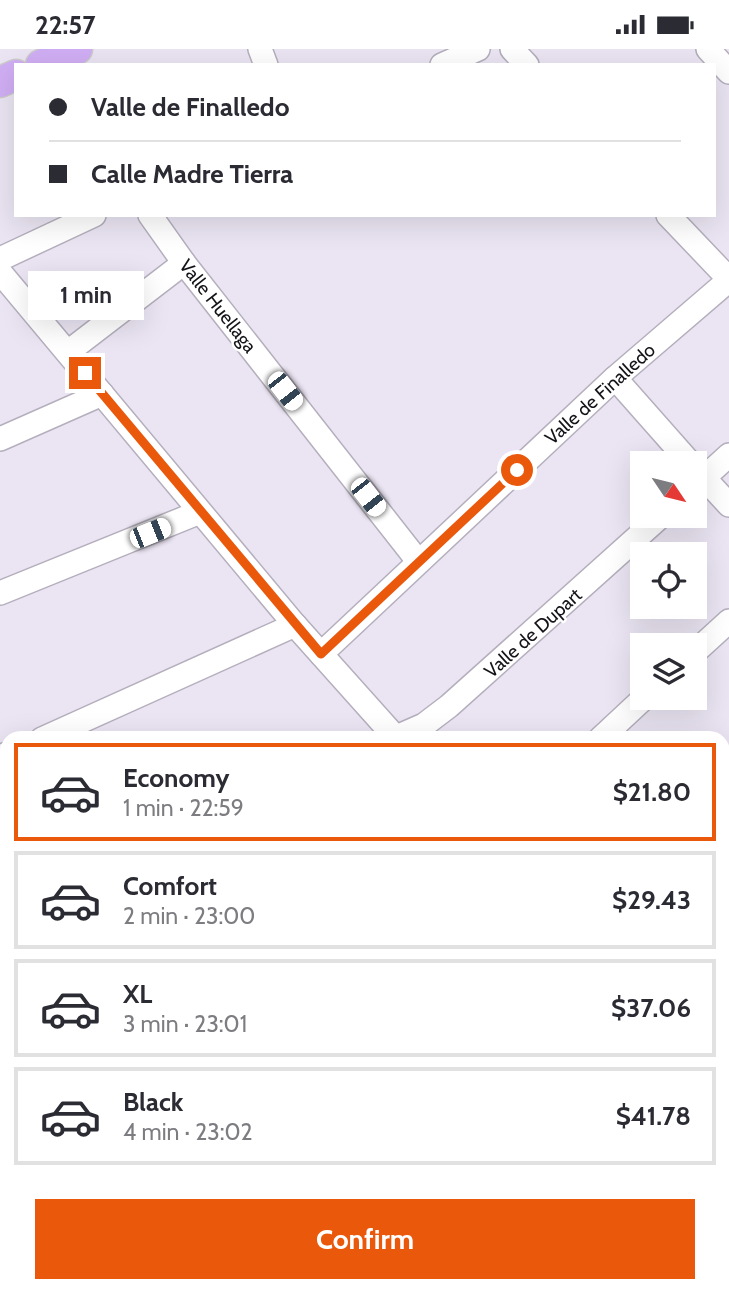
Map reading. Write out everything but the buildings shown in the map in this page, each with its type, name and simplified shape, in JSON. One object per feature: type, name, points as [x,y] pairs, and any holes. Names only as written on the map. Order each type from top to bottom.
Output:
[{"type":"main road","points":[[45,63],[76,49]]},
{"type":"street","points":[[446,63],[478,49]]},
{"type":"street","points":[[512,49],[525,63]]},
{"type":"street","points":[[708,49],[729,72]]},
{"type":"street","points":[[0,260],[90,217]]},
{"type":"street","name":"Valle Huellaga","points":[[150,217],[418,561]]},
{"type":"street","points":[[670,217],[729,280]]},
{"type":"street","points":[[68,352],[184,263]]},
{"type":"street","name":"Valle de Finalledo","points":[[321,654],[615,378],[729,280]]},
{"type":"street","points":[[4,282],[68,352],[295,625],[389,731]]},
{"type":"street","points":[[615,378],[677,451]]},
{"type":"street","points":[[0,439],[102,394]]},
{"type":"street","points":[[707,468],[729,455]]},
{"type":"street","points":[[707,484],[729,505]]},
{"type":"street","points":[[0,593],[200,512]]},
{"type":"street","name":"Valle de Dupart","points":[[412,731],[424,726],[449,706],[646,529]]},
{"type":"street","points":[[707,641],[729,621]]},
{"type":"street","points":[[60,731],[295,625]]},
{"type":"street","points":[[609,731],[631,710]]},
{"type":"route","points":[[85,373],[321,654],[517,470]]}]
